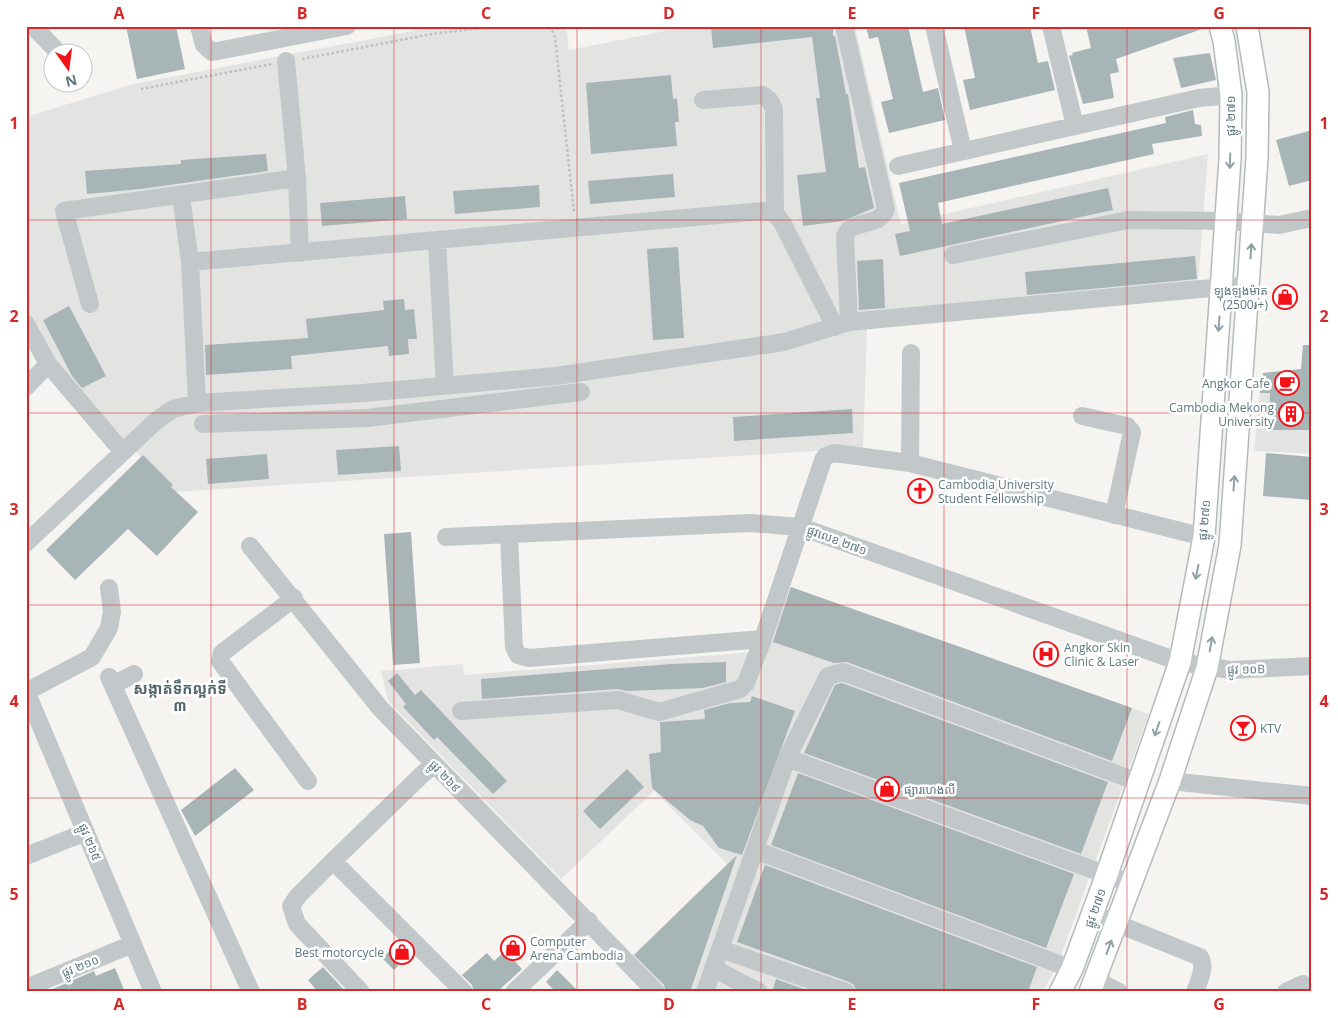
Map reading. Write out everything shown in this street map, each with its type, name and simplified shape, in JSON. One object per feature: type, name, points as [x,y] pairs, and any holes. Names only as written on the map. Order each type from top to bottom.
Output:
[{"type":"main road","name":"ផ្លូវ ២៧១","points":[[1060,992],[1072,969],[1093,914],[1180,662],[1204,538],[1227,221],[1231,95],[1224,40],[1220,26]]},
{"type":"main road","points":[[1093,986],[1170,781],[1207,668],[1230,545],[1253,224],[1258,92],[1247,26]]},
{"type":"street","points":[[33,26],[48,42]]},
{"type":"street","points":[[199,26],[204,45],[212,52],[283,32],[348,26]]},
{"type":"street","points":[[842,325],[845,236],[850,228],[877,220],[883,216],[886,209],[844,26]]},
{"type":"street","points":[[934,26],[963,152]]},
{"type":"street","points":[[1051,26],[1075,126]]},
{"type":"street","points":[[286,62],[297,178],[300,253]]},
{"type":"street","points":[[898,166],[1200,98],[1231,95]]},
{"type":"street","points":[[703,100],[763,96],[770,100],[774,109],[774,213],[783,224],[804,263],[842,325]]},
{"type":"street","points":[[90,304],[64,210],[181,196],[297,178]]},
{"type":"street","points":[[181,196],[190,262],[197,403]]},
{"type":"street","points":[[190,262],[437,242],[763,211],[774,213]]},
{"type":"street","points":[[953,255],[1128,220],[1227,221],[1279,225],[1312,218]]},
{"type":"street","points":[[437,242],[446,386]]},
{"type":"street","points":[[26,543],[157,420],[173,409],[197,403],[363,393],[556,376],[623,364],[718,353],[784,342],[842,325],[1221,287],[1248,286]]},
{"type":"street","points":[[26,324],[48,364],[123,452]]},
{"type":"street","points":[[910,463],[911,353]]},
{"type":"street","points":[[26,387],[48,364]]},
{"type":"street","points":[[203,424],[367,418],[440,411],[581,392]]},
{"type":"street","points":[[363,393],[367,418]]},
{"type":"street","points":[[1082,416],[1127,426],[1132,432],[1114,515]]},
{"type":"street","points":[[461,711],[618,700],[659,712],[740,689],[746,683],[763,639],[826,456],[834,454],[910,463],[1204,538]]},
{"type":"street","name":"ផ្លូវលេខ ២៧១","points":[[446,537],[750,523],[801,526],[1180,662]]},
{"type":"street","points":[[509,535],[514,647],[518,655],[529,658],[763,639]]},
{"type":"street","name":"ផ្លូវ ២៦៩","points":[[250,546],[294,598],[380,708],[656,992]]},
{"type":"street","points":[[26,692],[92,657],[104,640],[109,628],[112,612],[109,588]]},
{"type":"street","points":[[294,598],[222,653],[220,661],[308,781]]},
{"type":"street","name":"ផ្លូវ ១០B","points":[[1180,662],[1207,668],[1230,670],[1312,666]]},
{"type":"street","points":[[705,992],[788,758],[828,676],[843,672],[1138,782]]},
{"type":"street","points":[[134,674],[111,681],[251,992]]},
{"type":"street","name":"ផ្លូវ ២៦៥","points":[[26,692],[33,726],[86,832],[153,992]]},
{"type":"street","points":[[788,758],[1132,884]]},
{"type":"street","points":[[361,992],[297,924],[291,912],[291,906],[298,896],[333,860],[433,764]]},
{"type":"street","points":[[1170,781],[1312,796]]},
{"type":"street","points":[[26,856],[86,832]]},
{"type":"street","points":[[755,850],[1072,969]]},
{"type":"street","points":[[333,860],[464,992]]},
{"type":"street","points":[[1093,914],[1118,922],[1200,957],[1203,963],[1202,972],[1195,992]]},
{"type":"street","points":[[514,992],[588,921]]},
{"type":"street","name":"ផ្លូវ ២១០","points":[[26,988],[133,944]]},
{"type":"street","points":[[720,949],[846,992]]},
{"type":"street","points":[[714,968],[750,990]]},
{"type":"street","points":[[1286,992],[1303,984],[1305,992]]},
{"type":"street","points":[[1093,986],[1119,992]]},
{"type":"path","points":[[141,89],[432,34],[497,26]]},
{"type":"path","points":[[550,26],[555,37],[576,228]]},
{"type":"shaded area","points":[[439,26],[566,26],[569,50],[691,26],[855,26],[901,224],[1208,154],[1198,283],[867,329],[863,448],[172,492],[37,341],[26,313],[26,117],[133,84]]},
{"type":"shaded area","points":[[1260,393],[1312,393],[1312,454],[1254,451]]},
{"type":"shaded area","name":"ផ្សារហេងលី","points":[[789,587],[1149,714],[1058,964],[1043,992],[659,992],[628,960],[727,864],[654,791],[561,879],[388,701],[381,671],[463,664],[464,675],[767,651]]},
{"type":"building","points":[[126,26],[176,26],[185,69],[137,79]]},
{"type":"building","points":[[711,26],[833,26],[833,36],[835,36],[846,94],[848,94],[859,168],[865,167],[874,208],[843,221],[803,226],[797,175],[826,172],[816,98],[820,98],[812,37],[713,48]]},
{"type":"building","points":[[866,26],[908,26],[923,92],[938,88],[945,120],[889,133],[881,102],[893,99],[878,37],[869,39]]},
{"type":"building","points":[[964,26],[1030,26],[1038,63],[1048,61],[1055,90],[970,110],[963,80],[975,78]]},
{"type":"building","points":[[1086,26],[1205,26],[1205,28],[1116,59],[1119,72],[1110,74],[1114,98],[1083,104],[1069,56],[1073,55],[1072,53],[1091,48]]},
{"type":"building","points":[[1210,53],[1216,80],[1181,88],[1173,58]]},
{"type":"building","points":[[671,75],[673,99],[677,98],[679,122],[675,122],[677,146],[591,154],[586,83]]},
{"type":"building","points":[[1193,110],[1195,124],[1201,125],[1202,136],[1152,144],[1154,154],[938,203],[942,224],[1108,188],[1113,210],[900,256],[895,234],[910,231],[899,183],[1166,123],[1165,117]]},
{"type":"building","points":[[1312,130],[1312,180],[1289,186],[1276,140]]},
{"type":"building","points":[[266,154],[268,171],[141,189],[87,194],[85,171],[181,164],[181,160]]},
{"type":"building","points":[[673,174],[675,197],[590,204],[588,181]]},
{"type":"building","points":[[539,185],[540,207],[455,214],[453,191]]},
{"type":"building","points":[[405,196],[407,219],[322,226],[320,203]]},
{"type":"building","points":[[678,247],[684,338],[653,340],[647,249]]},
{"type":"building","points":[[1195,256],[1197,279],[1027,295],[1025,272]]},
{"type":"building","points":[[883,259],[885,308],[859,310],[857,261]]},
{"type":"building","points":[[404,299],[405,310],[414,309],[417,339],[408,339],[409,354],[389,356],[388,346],[291,356],[292,369],[206,375],[205,345],[308,338],[306,319],[384,310],[383,301]]},
{"type":"building","points":[[69,306],[106,376],[82,388],[72,376],[43,320]]},
{"type":"building","points":[[1303,345],[1312,345],[1312,430],[1269,430],[1270,393],[1260,393],[1263,373],[1301,369]]},
{"type":"building","points":[[852,409],[853,433],[734,441],[733,417]]},
{"type":"building","points":[[399,446],[401,471],[338,475],[336,450]]},
{"type":"building","points":[[1266,453],[1312,457],[1312,500],[1263,496]]},
{"type":"building","points":[[267,454],[269,479],[208,484],[206,459]]},
{"type":"building","points":[[143,455],[173,485],[171,487],[198,512],[157,556],[128,529],[75,580],[46,550]]},
{"type":"building","points":[[411,532],[420,663],[393,665],[384,534]]},
{"type":"building","points":[[791,587],[1132,708],[1112,761],[847,662],[834,663],[773,642]]},
{"type":"building","points":[[726,662],[726,682],[703,688],[627,691],[617,689],[482,699],[481,679],[671,664]]},
{"type":"building","points":[[397,673],[415,695],[421,690],[507,781],[493,794],[437,737],[434,740],[403,707],[406,704],[388,681]]},
{"type":"building","points":[[842,683],[1108,782],[1081,854],[804,753],[835,685]]},
{"type":"building","points":[[752,696],[795,711],[742,855],[719,848],[703,826],[690,820],[652,788],[649,754],[661,752],[660,722],[705,719],[704,710],[730,703],[750,702]]},
{"type":"building","points":[[235,768],[254,790],[195,836],[181,810]]},
{"type":"building","points":[[627,769],[644,787],[600,829],[583,811]]},
{"type":"building","points":[[798,773],[1074,874],[1046,948],[771,845]]},
{"type":"building","points":[[737,855],[690,992],[666,992],[664,985],[634,955]]},
{"type":"building","points":[[765,865],[1037,967],[1028,992],[856,992],[854,985],[849,982],[737,942]]},
{"type":"building","points":[[399,942],[410,953],[394,970],[382,958]]},
{"type":"building","points":[[505,951],[522,969],[497,992],[474,992],[472,985],[462,975],[487,953],[494,961]]},
{"type":"building","points":[[323,967],[346,992],[318,992],[308,980]]},
{"type":"building","points":[[115,968],[125,992],[46,992],[94,971],[96,976]]},
{"type":"building","points":[[557,970],[579,992],[556,992],[546,982]]},
{"type":"building","points":[[776,979],[812,992],[772,992]]},
{"type":"place","name":"ឡុងឡុងម៉ាត (2500៛+)","points":[[1285,297]]},
{"type":"place","name":"Angkor Cafe","points":[[1287,383]]},
{"type":"place","name":"Cambodia Mekong University","points":[[1291,414]]},
{"type":"place","name":"Cambodia University Student Fellowship","points":[[920,491]]},
{"type":"place","name":"Angkor Skin Clinic & Laser","points":[[1046,654]]},
{"type":"place","name":"KTV","points":[[1243,728]]},
{"type":"place","name":"ផ្សារហេងលី","points":[[887,789]]},
{"type":"place","name":"Computer Arena Cambodia","points":[[513,948]]},
{"type":"place","name":"Best motorcycle","points":[[402,952]]},
{"type":"district","name":"សង្កាត់ទឹកល្អក់ទី ៣","points":[[180,696]]}]
